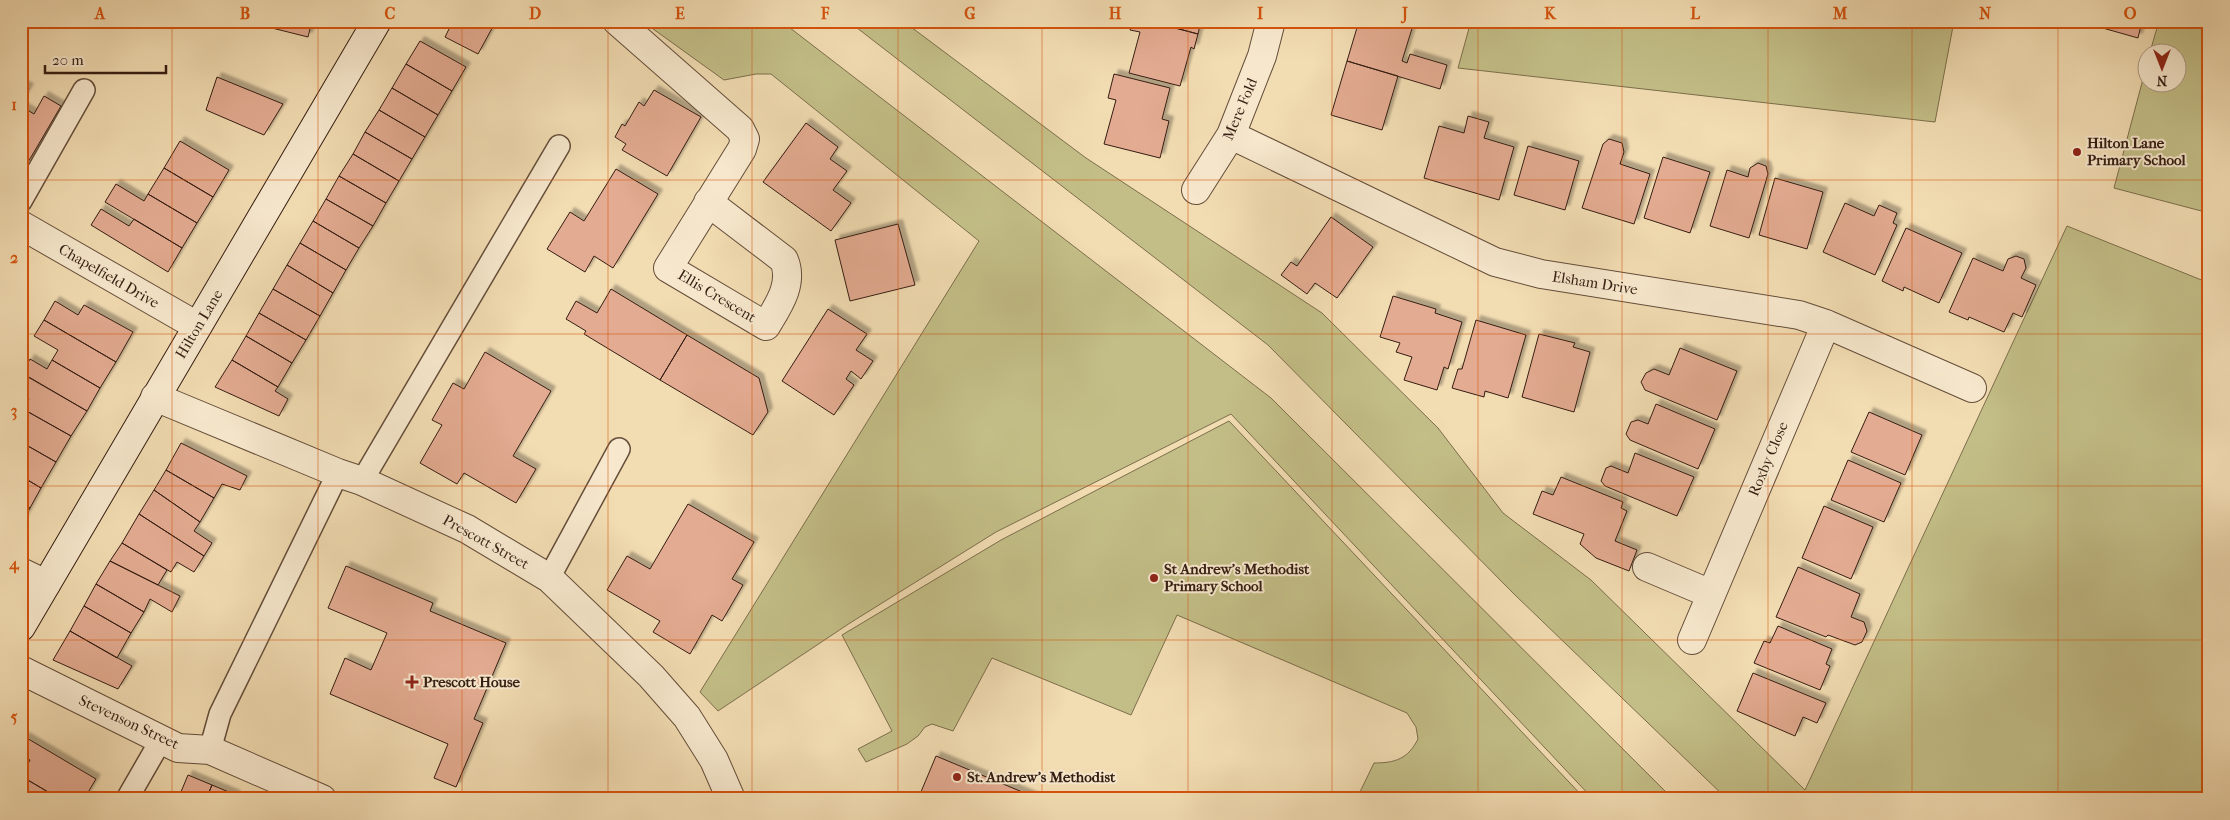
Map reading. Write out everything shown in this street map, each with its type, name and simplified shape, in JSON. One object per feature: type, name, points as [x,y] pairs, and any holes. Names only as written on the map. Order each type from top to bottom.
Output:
[{"type":"street","name":"Hilton Lane","points":[[21,627],[377,21]]},
{"type":"street","name":"Ellis Crescent","points":[[617,21],[740,129],[745,139],[742,149],[708,202],[668,268],[766,326],[786,289],[786,264],[784,260],[708,202]]},
{"type":"street","name":"Mere Fold","points":[[1196,190],[1231,135],[1262,56],[1271,21]]},
{"type":"street","name":"Elsham Drive","points":[[1231,135],[1495,262],[1540,274],[1799,316],[1826,324],[1972,388]]},
{"type":"street","name":"Chapelfield Drive","points":[[21,225],[197,326]]},
{"type":"street","name":"Roxby Close","points":[[1692,640],[1826,324]]},
{"type":"street","name":"Prescott Street","points":[[155,398],[350,477],[467,528],[548,578],[651,676],[688,717],[714,760],[730,799]]},
{"type":"street","points":[[1648,567],[1711,594]]},
{"type":"street","points":[[21,572],[46,584]]},
{"type":"street","name":"Stevenson Street","points":[[21,670],[178,748],[210,750],[322,799]]},
{"type":"lane","points":[[21,201],[84,90]]},
{"type":"lane","points":[[210,750],[220,714],[350,477],[558,146]]},
{"type":"lane","points":[[548,578],[619,449]]},
{"type":"lane","points":[[127,799],[161,740]]},
{"type":"shaded area","points":[[642,21],[781,21],[1271,398],[1673,799],[1593,799],[1231,414],[996,532],[850,623],[718,711],[700,692],[979,241],[771,74],[756,74],[724,80]]},
{"type":"shaded area","points":[[848,21],[903,21],[1086,158],[1322,313],[1438,428],[1503,513],[1591,580],[1805,790],[2067,226],[2209,283],[2209,799],[1727,799],[1514,594],[1268,345]]},
{"type":"shaded area","points":[[1471,21],[1954,21],[1935,122],[1458,68]]},
{"type":"shaded area","points":[[2159,21],[2209,21],[2209,213],[2114,188],[2140,92],[2188,92],[2188,42],[2153,42]]},
{"type":"shaded area","points":[[1229,421],[1585,799],[1369,799],[1359,794],[1374,763],[1395,761],[1410,751],[1418,739],[1416,727],[1407,713],[1177,615],[1131,715],[992,658],[953,731],[932,724],[925,727],[918,736],[907,744],[866,762],[858,749],[892,731],[842,635],[1001,540]]},
{"type":"building","points":[[256,21],[312,21],[308,37],[272,28],[273,25]]},
{"type":"building","points":[[453,21],[496,21],[478,54],[445,37]]},
{"type":"building","points":[[1133,21],[1150,21],[1198,34],[1194,49],[1191,47],[1180,86],[1129,73],[1140,32],[1130,30]]},
{"type":"building","points":[[1168,21],[1201,21],[1198,34],[1167,26]]},
{"type":"building","points":[[1359,21],[1414,22],[1402,61],[1407,63],[1410,54],[1447,65],[1440,89],[1347,61]]},
{"type":"building","points":[[2078,21],[2142,21],[2138,38]]},
{"type":"building","points":[[420,41],[466,67],[452,91],[406,64]]},
{"type":"building","points":[[1347,61],[1398,76],[1382,130],[1331,115]]},
{"type":"building","points":[[406,64],[452,91],[438,115],[392,88]]},
{"type":"building","points":[[1114,74],[1170,88],[1162,119],[1169,121],[1160,158],[1104,144],[1116,100],[1108,98]]},
{"type":"building","points":[[217,77],[283,104],[264,135],[206,110]]},
{"type":"building","points":[[21,84],[29,88],[21,102]]},
{"type":"building","points":[[392,88],[438,115],[425,137],[379,110]]},
{"type":"building","points":[[654,90],[701,117],[667,176],[622,150],[626,144],[615,137],[622,124],[625,126],[639,102],[644,106]]},
{"type":"building","points":[[44,96],[61,106],[27,164],[21,160],[21,106],[34,114]]},
{"type":"building","points":[[379,110],[425,137],[412,159],[365,132]]},
{"type":"building","points":[[1468,116],[1489,122],[1484,138],[1514,147],[1499,200],[1424,178],[1439,126],[1464,133]]},
{"type":"building","points":[[806,123],[838,147],[830,159],[847,171],[833,190],[851,203],[831,231],[763,182]]},
{"type":"building","points":[[365,132],[412,159],[399,181],[353,154]]},
{"type":"building","points":[[1609,139],[1622,143],[1624,152],[1620,164],[1650,174],[1634,224],[1582,208],[1603,144]]},
{"type":"building","points":[[180,141],[229,170],[213,197],[164,168]]},
{"type":"building","points":[[1528,146],[1579,161],[1565,210],[1514,195]]},
{"type":"building","points":[[353,154],[399,181],[386,203],[339,176]]},
{"type":"building","points":[[1663,157],[1710,172],[1690,233],[1644,218]]},
{"type":"building","points":[[1758,163],[1766,166],[1768,174],[1749,238],[1710,226],[1727,170],[1748,177],[1750,168]]},
{"type":"building","points":[[164,168],[213,197],[197,223],[148,194]]},
{"type":"building","points":[[616,169],[658,194],[613,268],[594,256],[585,272],[547,249],[570,212],[584,221]]},
{"type":"building","points":[[339,176],[386,203],[373,226],[326,199]]},
{"type":"building","points":[[1775,178],[1823,192],[1807,249],[1759,235]]},
{"type":"building","points":[[116,184],[144,201],[148,194],[197,223],[182,248],[105,202]]},
{"type":"building","points":[[326,199],[373,226],[359,248],[313,221]]},
{"type":"building","points":[[1845,203],[1874,216],[1879,205],[1897,213],[1893,223],[1897,225],[1875,275],[1823,252]]},
{"type":"building","points":[[101,209],[129,226],[134,219],[182,248],[168,272],[91,225]]},
{"type":"building","points":[[1331,217],[1373,247],[1337,298],[1315,283],[1307,294],[1281,275],[1291,262],[1297,266]]},
{"type":"building","points":[[313,221],[359,248],[346,270],[300,243]]},
{"type":"building","points":[[898,224],[915,285],[850,301],[835,240]]},
{"type":"building","points":[[1906,228],[1962,253],[1939,303],[1904,287],[1903,291],[1882,281]]},
{"type":"building","points":[[300,243],[346,270],[333,293],[287,265]]},
{"type":"building","points":[[2016,256],[2024,259],[2026,268],[2021,278],[2036,285],[2022,317],[2013,313],[2004,332],[1969,317],[1968,320],[1949,312],[1973,258],[2003,271],[2008,259]]},
{"type":"building","points":[[287,265],[333,293],[320,316],[273,289]]},
{"type":"building","points":[[273,289],[320,316],[306,340],[259,313]]},
{"type":"building","points":[[611,289],[687,335],[660,380],[584,334],[586,331],[566,319],[576,301],[597,313]]},
{"type":"building","points":[[1393,296],[1436,309],[1435,313],[1462,322],[1448,369],[1444,367],[1437,390],[1404,380],[1412,357],[1396,352],[1400,343],[1380,337]]},
{"type":"building","points":[[55,301],[78,315],[84,305],[133,332],[116,362],[44,320]]},
{"type":"building","points":[[828,309],[867,334],[856,350],[873,361],[861,379],[851,371],[846,379],[854,385],[834,415],[782,381]]},
{"type":"building","points":[[259,313],[306,340],[292,363],[246,336]]},
{"type":"building","points":[[44,320],[116,362],[100,388],[52,360],[58,350],[34,336]]},
{"type":"building","points":[[1476,320],[1526,335],[1508,398],[1485,391],[1484,397],[1452,388],[1458,369],[1462,369]]},
{"type":"building","points":[[1539,334],[1575,343],[1573,347],[1590,352],[1574,412],[1522,397]]},
{"type":"building","points":[[687,335],[759,378],[768,412],[753,435],[660,380]]},
{"type":"building","points":[[246,336],[292,363],[278,387],[232,360]]},
{"type":"building","points":[[1680,348],[1737,371],[1717,420],[1645,390],[1641,382],[1646,373],[1654,369],[1669,375]]},
{"type":"building","points":[[485,352],[551,391],[513,456],[536,469],[516,503],[464,473],[457,484],[420,463],[442,425],[432,420],[453,383],[464,389]]},
{"type":"building","points":[[30,359],[47,369],[52,360],[100,388],[87,411],[22,373]]},
{"type":"building","points":[[232,360],[278,387],[275,391],[288,399],[279,416],[215,387]]},
{"type":"building","points":[[21,373],[87,411],[71,436],[23,409],[29,399],[21,394]]},
{"type":"building","points":[[1656,404],[1715,429],[1698,469],[1630,440],[1626,434],[1631,422],[1638,420],[1648,424]]},
{"type":"building","points":[[23,409],[71,436],[56,462],[21,442],[21,412]]},
{"type":"building","points":[[1869,412],[1922,435],[1905,475],[1851,452]]},
{"type":"building","points":[[21,442],[56,462],[41,488],[21,476]]},
{"type":"building","points":[[181,443],[247,476],[240,490],[222,484],[214,498],[166,470]]},
{"type":"building","points":[[1635,453],[1694,477],[1677,516],[1605,486],[1601,481],[1606,468],[1611,466],[1628,473]]},
{"type":"building","points":[[1848,460],[1901,483],[1884,522],[1831,500]]},
{"type":"building","points":[[166,470],[214,498],[200,522],[154,490]]},
{"type":"building","points":[[21,476],[41,488],[30,508],[21,503]]},
{"type":"building","points":[[1561,477],[1623,502],[1621,508],[1627,511],[1615,541],[1637,550],[1629,571],[1596,558],[1580,544],[1584,534],[1533,514],[1542,491],[1553,495]]},
{"type":"building","points":[[154,490],[200,522],[194,531],[212,543],[204,556],[139,514]]},
{"type":"building","points":[[21,503],[30,508],[21,524]]},
{"type":"building","points":[[688,504],[754,542],[732,579],[743,585],[722,621],[712,615],[690,654],[653,632],[660,621],[607,590],[627,556],[650,569]]},
{"type":"building","points":[[1824,506],[1873,527],[1851,579],[1802,558]]},
{"type":"building","points":[[139,514],[204,556],[194,572],[177,562],[171,572],[122,543]]},
{"type":"building","points":[[122,543],[167,570],[158,585],[110,561]]},
{"type":"building","points":[[110,561],[180,596],[172,612],[150,599],[144,612],[96,584]]},
{"type":"building","name":"Prescott House","points":[[346,566],[433,603],[430,611],[506,643],[474,719],[483,723],[456,787],[434,778],[448,744],[330,694],[345,658],[371,670],[387,633],[328,608]]},
{"type":"building","points":[[1798,567],[1860,594],[1851,617],[1864,622],[1867,631],[1862,642],[1855,645],[1828,635],[1826,637],[1776,617]]},
{"type":"building","points":[[96,584],[144,612],[131,633],[84,606]]},
{"type":"building","points":[[84,606],[131,633],[117,658],[70,631]]},
{"type":"building","points":[[1778,626],[1832,649],[1826,664],[1830,666],[1820,690],[1754,663],[1764,641],[1770,643]]},
{"type":"building","points":[[70,631],[132,666],[118,689],[53,660]]},
{"type":"building","points":[[1753,673],[1826,703],[1817,723],[1803,717],[1795,736],[1737,711]]},
{"type":"building","points":[[25,737],[96,779],[84,799],[60,799],[21,776],[30,760],[21,755],[21,744]]},
{"type":"building","name":"St. Andrew's Methodist","points":[[936,756],[1039,799],[918,799]]},
{"type":"building","points":[[188,775],[212,785],[206,799],[178,799]]},
{"type":"building","points":[[21,776],[60,799],[21,799]]},
{"type":"building","points":[[212,785],[236,795],[234,799],[206,799]]},
{"type":"place","name":"Hilton Lane Primary School","points":[[2077,152]]},
{"type":"place","name":"St Andrew's Methodist Primary School","points":[[1154,578]]},
{"type":"place","name":"Prescott House","points":[[412,682]]},
{"type":"place","name":"St. Andrew's Methodist","points":[[957,777]]}]
